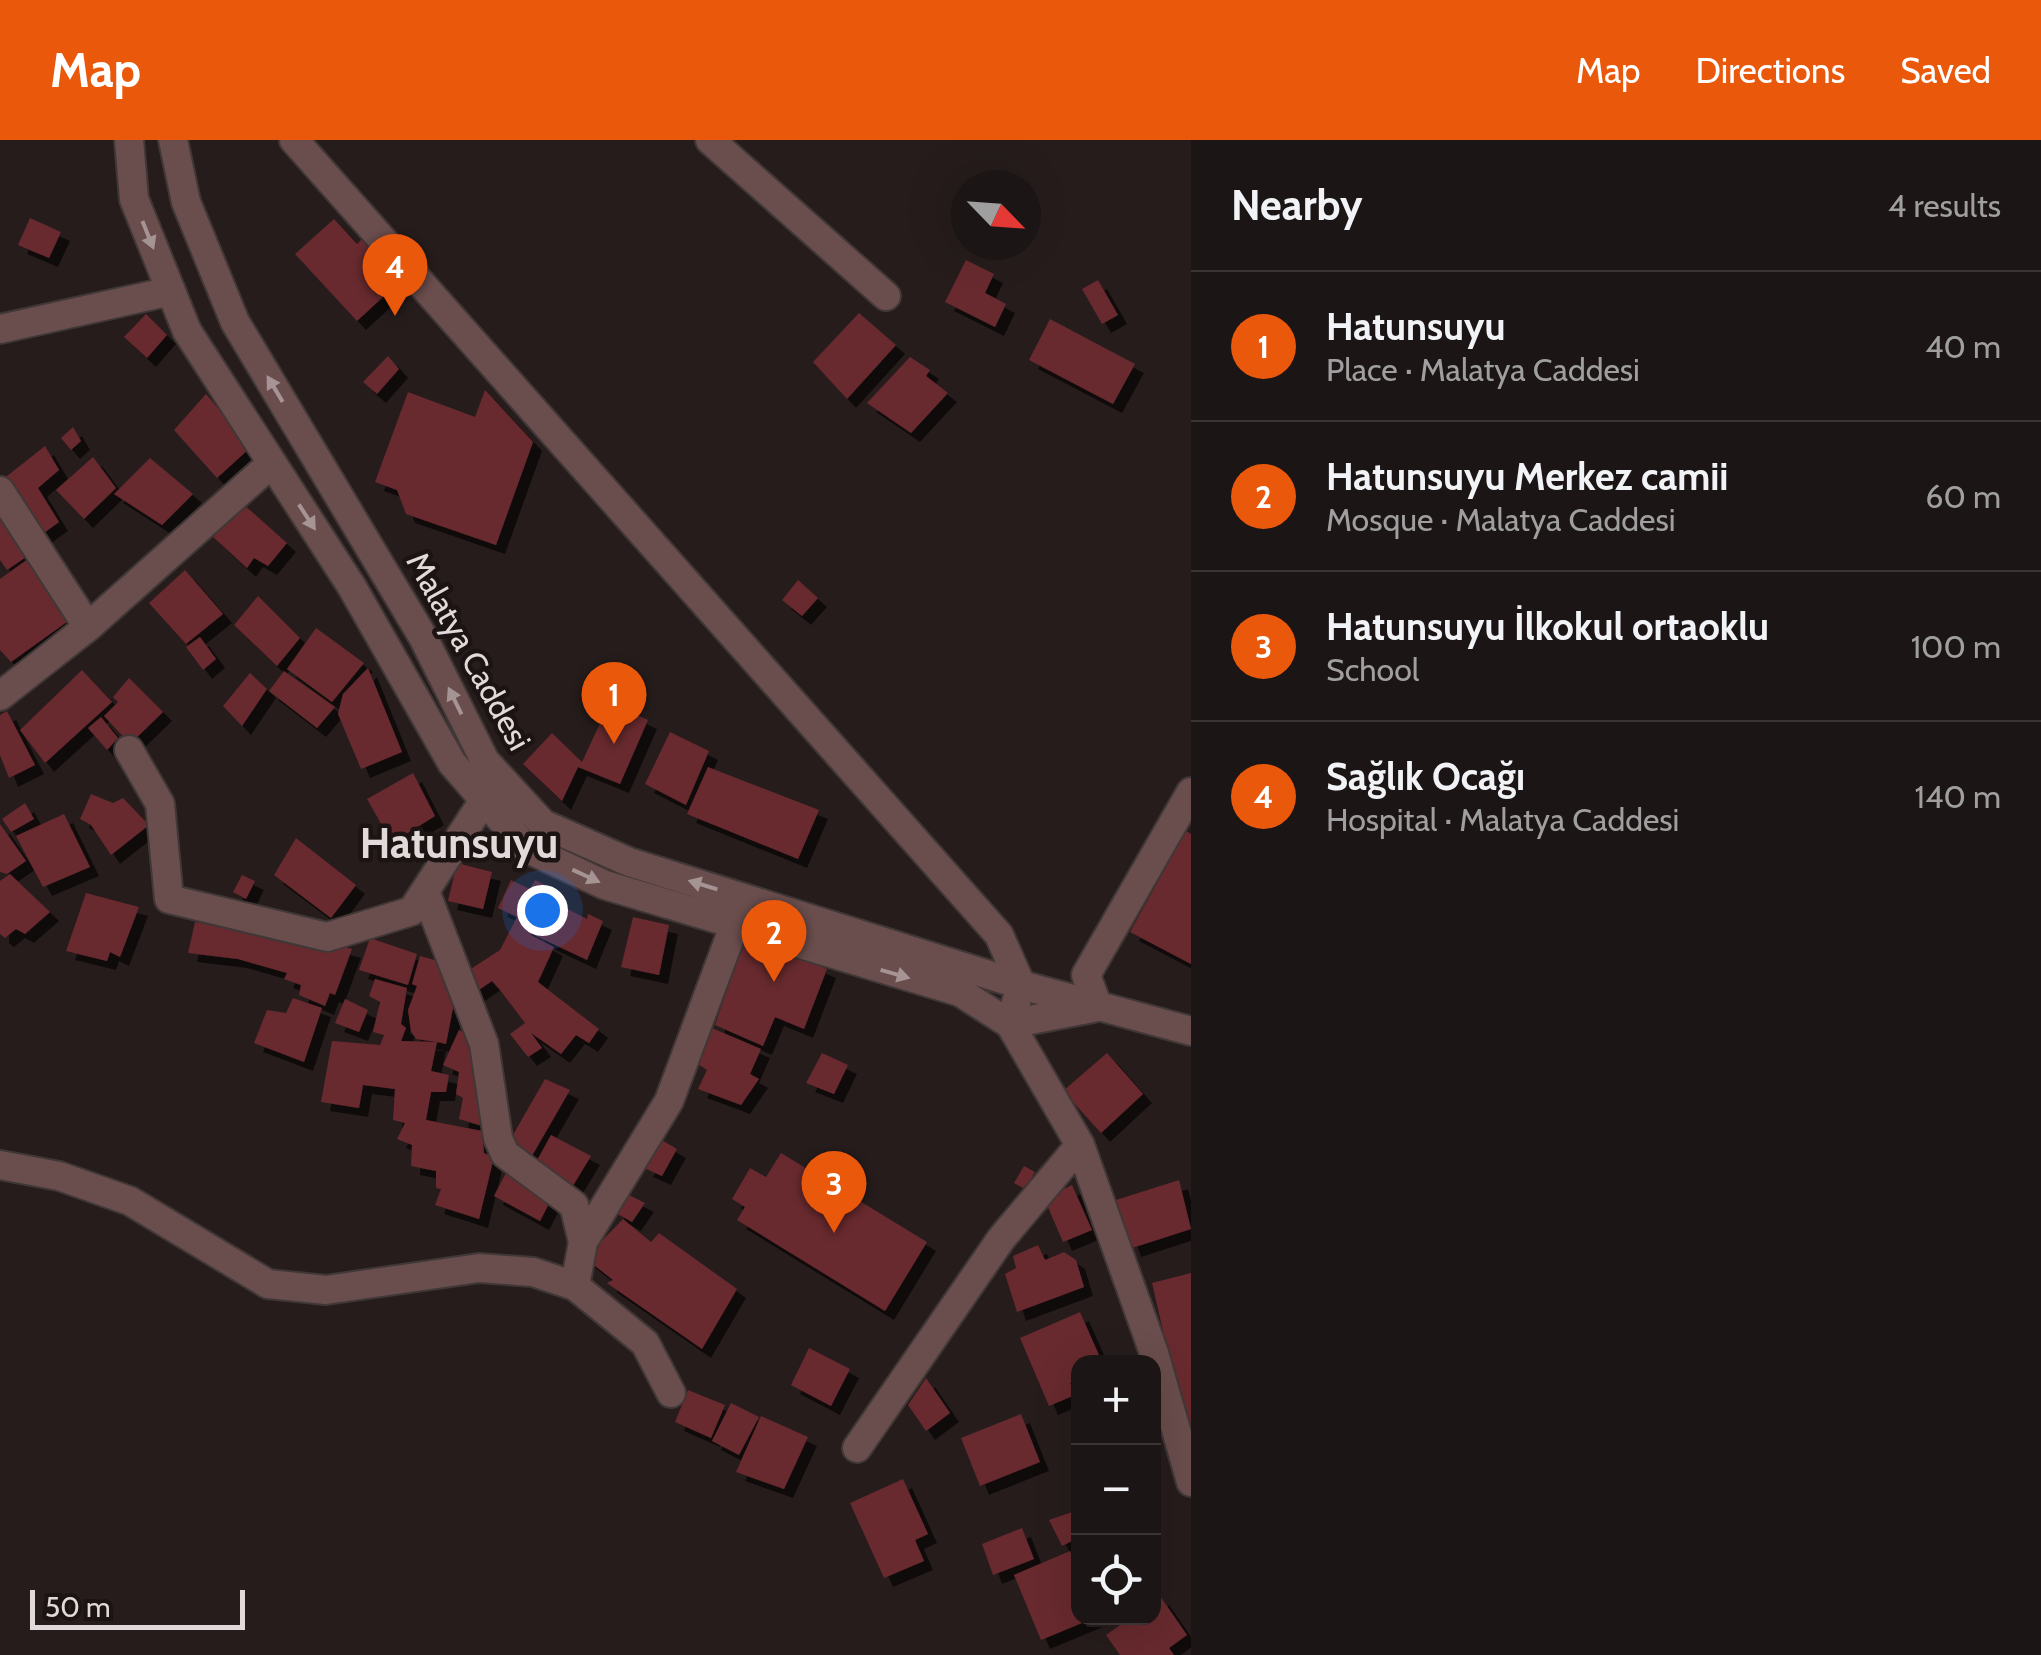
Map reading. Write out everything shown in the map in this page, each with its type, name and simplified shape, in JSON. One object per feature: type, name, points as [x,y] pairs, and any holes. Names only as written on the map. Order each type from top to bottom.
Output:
[{"type":"street","points":[[129,140],[134,199],[186,331],[352,586],[452,763],[526,848],[604,885],[692,913],[736,921],[960,992],[1010,1024],[1080,1145],[1154,1353],[1191,1482]]},
{"type":"street","name":"Malatya Caddesi","points":[[173,140],[186,202],[235,322],[423,637],[485,761],[543,824],[629,862],[1021,985],[1191,1031]]},
{"type":"street","points":[[294,140],[999,935],[1021,985],[1010,1024]]},
{"type":"street","points":[[710,140],[886,296]]},
{"type":"street","points":[[0,330],[171,291]]},
{"type":"street","points":[[1,694],[88,627],[272,463]]},
{"type":"street","points":[[0,490],[88,627]]},
{"type":"street","points":[[129,750],[160,804],[169,899],[326,938],[424,905],[484,800]]},
{"type":"street","points":[[1010,1024],[1098,1007],[1086,975],[1191,792]]},
{"type":"street","points":[[424,905],[484,1044],[498,1138],[505,1154],[574,1205],[583,1242]]},
{"type":"street","points":[[575,1286],[583,1242],[670,1100],[736,921]]},
{"type":"street","points":[[857,1448],[1001,1240],[1080,1145]]},
{"type":"street","points":[[0,1164],[59,1176],[130,1201],[268,1284],[326,1290],[479,1268],[533,1272],[575,1286],[645,1343],[671,1393]]},
{"type":"building","points":[[30,218],[61,232],[49,258],[18,245]]},
{"type":"building","points":[[334,219],[357,244],[363,238],[374,250],[368,255],[396,285],[357,321],[295,254]]},
{"type":"building","points":[[966,260],[994,274],[985,293],[1006,304],[995,327],[945,302]]},
{"type":"building","points":[[1098,280],[1118,315],[1102,324],[1082,289]]},
{"type":"building","points":[[859,313],[896,345],[847,399],[813,362]]},
{"type":"building","points":[[146,314],[167,335],[147,358],[124,337]]},
{"type":"building","points":[[1050,319],[1135,364],[1113,404],[1029,360]]},
{"type":"building","points":[[388,356],[399,369],[377,394],[363,382]]},
{"type":"building","points":[[910,357],[930,370],[926,376],[948,393],[911,433],[867,403]]},
{"type":"building","points":[[485,390],[533,442],[496,545],[406,514],[397,490],[375,482],[408,392],[475,417]]},
{"type":"building","points":[[206,394],[251,447],[217,478],[174,430]]},
{"type":"building","points":[[73,427],[81,441],[71,450],[61,438]]},
{"type":"building","points":[[45,446],[59,470],[38,488],[59,522],[37,538],[2,480]]},
{"type":"building","points":[[93,457],[116,488],[84,519],[56,490]]},
{"type":"building","points":[[150,458],[193,494],[162,525],[114,494]]},
{"type":"building","points":[[242,503],[287,543],[268,566],[254,558],[247,568],[212,536]]},
{"type":"building","points":[[0,515],[29,555],[7,570],[0,560]]},
{"type":"building","points":[[28,559],[71,619],[11,662],[0,650],[0,579]]},
{"type":"building","points":[[185,570],[223,614],[186,644],[149,603]]},
{"type":"building","points":[[798,580],[818,598],[802,616],[782,600]]},
{"type":"building","points":[[258,596],[300,638],[277,666],[234,625]]},
{"type":"building","points":[[316,628],[364,663],[332,702],[287,669]]},
{"type":"building","points":[[200,637],[216,659],[203,670],[186,647]]},
{"type":"building","points":[[368,668],[402,752],[361,769],[338,714],[343,694]]},
{"type":"building","points":[[82,670],[112,702],[45,763],[20,730]]},
{"type":"building","points":[[284,671],[335,707],[317,728],[269,691]]},
{"type":"building","points":[[250,673],[267,689],[242,726],[223,706]]},
{"type":"building","points":[[129,678],[163,712],[130,744],[104,716],[118,702],[113,697]]},
{"type":"building","points":[[610,702],[648,720],[620,784],[578,767],[562,801],[523,764],[552,733],[582,762]]},
{"type":"building","points":[[7,711],[35,765],[9,778],[0,755],[0,715]]},
{"type":"building","points":[[101,717],[118,738],[107,750],[88,728]]},
{"type":"building","points":[[670,732],[709,751],[686,805],[645,784]]},
{"type":"building","points":[[708,767],[819,810],[798,859],[687,814]]},
{"type":"building","points":[[413,773],[435,816],[392,843],[367,799]]},
{"type":"building","points":[[91,794],[113,803],[123,798],[149,825],[111,855],[91,825],[80,819]]},
{"type":"building","points":[[25,803],[34,819],[11,832],[2,819]]},
{"type":"building","points":[[64,814],[90,867],[43,887],[16,836]]},
{"type":"building","points":[[0,824],[26,861],[7,874],[0,872]]},
{"type":"building","points":[[1186,831],[1191,834],[1191,964],[1130,932]]},
{"type":"building","points":[[296,838],[356,885],[331,918],[274,875]]},
{"type":"building","points":[[457,863],[492,872],[483,909],[448,901]]},
{"type":"building","points":[[10,874],[50,912],[25,934],[16,929],[5,938],[0,934],[0,881]]},
{"type":"building","points":[[242,875],[255,881],[246,899],[233,892]]},
{"type":"building","points":[[511,880],[530,889],[535,880],[550,887],[531,935],[554,947],[538,982],[599,1029],[589,1043],[576,1035],[561,1054],[531,1033],[542,1048],[528,1057],[510,1034],[525,1023],[500,990],[492,981],[473,994],[463,974],[500,950],[517,917],[498,908]]},
{"type":"building","points":[[86,893],[139,907],[120,957],[110,952],[107,961],[66,951]]},
{"type":"building","points":[[550,900],[587,919],[588,914],[603,921],[587,960],[534,935]]},
{"type":"building","points":[[633,917],[669,925],[659,975],[621,967]]},
{"type":"building","points":[[195,922],[323,946],[324,941],[352,949],[335,995],[330,993],[325,1006],[299,995],[301,985],[284,979],[287,973],[238,959],[188,953]]},
{"type":"building","points":[[746,934],[827,969],[804,1029],[775,1017],[763,1046],[715,1025]]},
{"type":"building","points":[[370,938],[417,954],[408,985],[359,970]]},
{"type":"building","points":[[420,956],[442,962],[456,993],[446,1044],[416,1039],[411,1031],[408,1010],[417,986],[412,984]]},
{"type":"building","points":[[375,979],[407,988],[401,1024],[406,1028],[401,1041],[437,1042],[431,1071],[449,1075],[446,1092],[431,1092],[426,1120],[482,1131],[484,1153],[494,1157],[479,1219],[435,1205],[441,1189],[436,1188],[436,1171],[411,1166],[412,1145],[397,1139],[405,1123],[393,1120],[395,1089],[363,1085],[359,1108],[321,1102],[332,1041],[380,1045],[384,1035],[373,1032],[380,1002],[369,996]]},
{"type":"building","points":[[293,998],[322,1008],[304,1062],[254,1043],[267,1010],[286,1013]]},
{"type":"building","points":[[345,999],[368,1010],[359,1032],[335,1023]]},
{"type":"building","points":[[712,1028],[761,1049],[750,1074],[759,1079],[741,1105],[698,1089],[707,1070],[698,1064]]},
{"type":"building","points":[[459,1030],[476,1039],[485,1094],[482,1126],[459,1119],[463,1098],[456,1094],[459,1072],[443,1065]]},
{"type":"building","points":[[822,1053],[848,1065],[834,1094],[806,1083]]},
{"type":"building","points":[[1107,1053],[1143,1094],[1101,1133],[1063,1091]]},
{"type":"building","points":[[545,1079],[570,1090],[529,1161],[506,1147]]},
{"type":"building","points":[[551,1135],[591,1156],[571,1189],[534,1166]]},
{"type":"building","points":[[660,1139],[677,1149],[662,1176],[644,1168]]},
{"type":"building","points":[[781,1153],[927,1242],[885,1311],[737,1220],[745,1207],[732,1199],[750,1168],[766,1177]]},
{"type":"building","points":[[1024,1166],[1035,1172],[1025,1189],[1014,1183]]},
{"type":"building","points":[[507,1171],[554,1194],[540,1221],[494,1196]]},
{"type":"building","points":[[1179,1180],[1191,1229],[1132,1248],[1116,1200]]},
{"type":"building","points":[[1072,1185],[1092,1230],[1063,1242],[1044,1198]]},
{"type":"building","points":[[625,1193],[645,1203],[632,1222],[614,1212]]},
{"type":"building","points":[[623,1219],[651,1242],[659,1233],[737,1289],[702,1349],[607,1283],[613,1280],[585,1258]]},
{"type":"building","points":[[1038,1245],[1045,1260],[1064,1252],[1076,1260],[1084,1287],[1017,1312],[1005,1274],[1016,1268],[1013,1256]]},
{"type":"building","points":[[1191,1273],[1191,1430],[1186,1431],[1152,1283]]},
{"type":"building","points":[[1080,1312],[1099,1355],[1071,1355],[1071,1397],[1049,1406],[1020,1338]]},
{"type":"building","points":[[809,1348],[850,1369],[831,1406],[791,1385]]},
{"type":"building","points":[[926,1378],[950,1413],[926,1431],[908,1405]]},
{"type":"building","points":[[688,1390],[725,1405],[711,1438],[675,1422]]},
{"type":"building","points":[[731,1403],[759,1417],[739,1455],[712,1441]]},
{"type":"building","points":[[1021,1414],[1040,1462],[980,1486],[961,1438]]},
{"type":"building","points":[[761,1416],[808,1437],[784,1489],[736,1472]]},
{"type":"building","points":[[903,1479],[928,1534],[915,1540],[924,1561],[884,1578],[850,1503]]},
{"type":"building","points":[[1071,1512],[1071,1542],[1062,1546],[1049,1520]]},
{"type":"building","points":[[1022,1528],[1034,1559],[993,1575],[982,1544]]},
{"type":"building","points":[[1070,1551],[1071,1625],[1077,1625],[1041,1640],[1014,1575]]},
{"type":"building","points":[[1161,1597],[1187,1635],[1169,1648],[1174,1655],[1120,1655],[1106,1635],[1120,1625],[1161,1625]]},
{"type":"place","name":"Sağlık Ocağı","points":[[395,316]]},
{"type":"place","name":"Hatunsuyu","points":[[614,744]]},
{"type":"place","name":"Hatunsuyu Merkez camii","points":[[774,982]]},
{"type":"place","name":"Hatunsuyu İlkokul ortaoklu","points":[[834,1233]]},
{"type":"district","name":"Hatunsuyu","points":[[459,843]]}]
